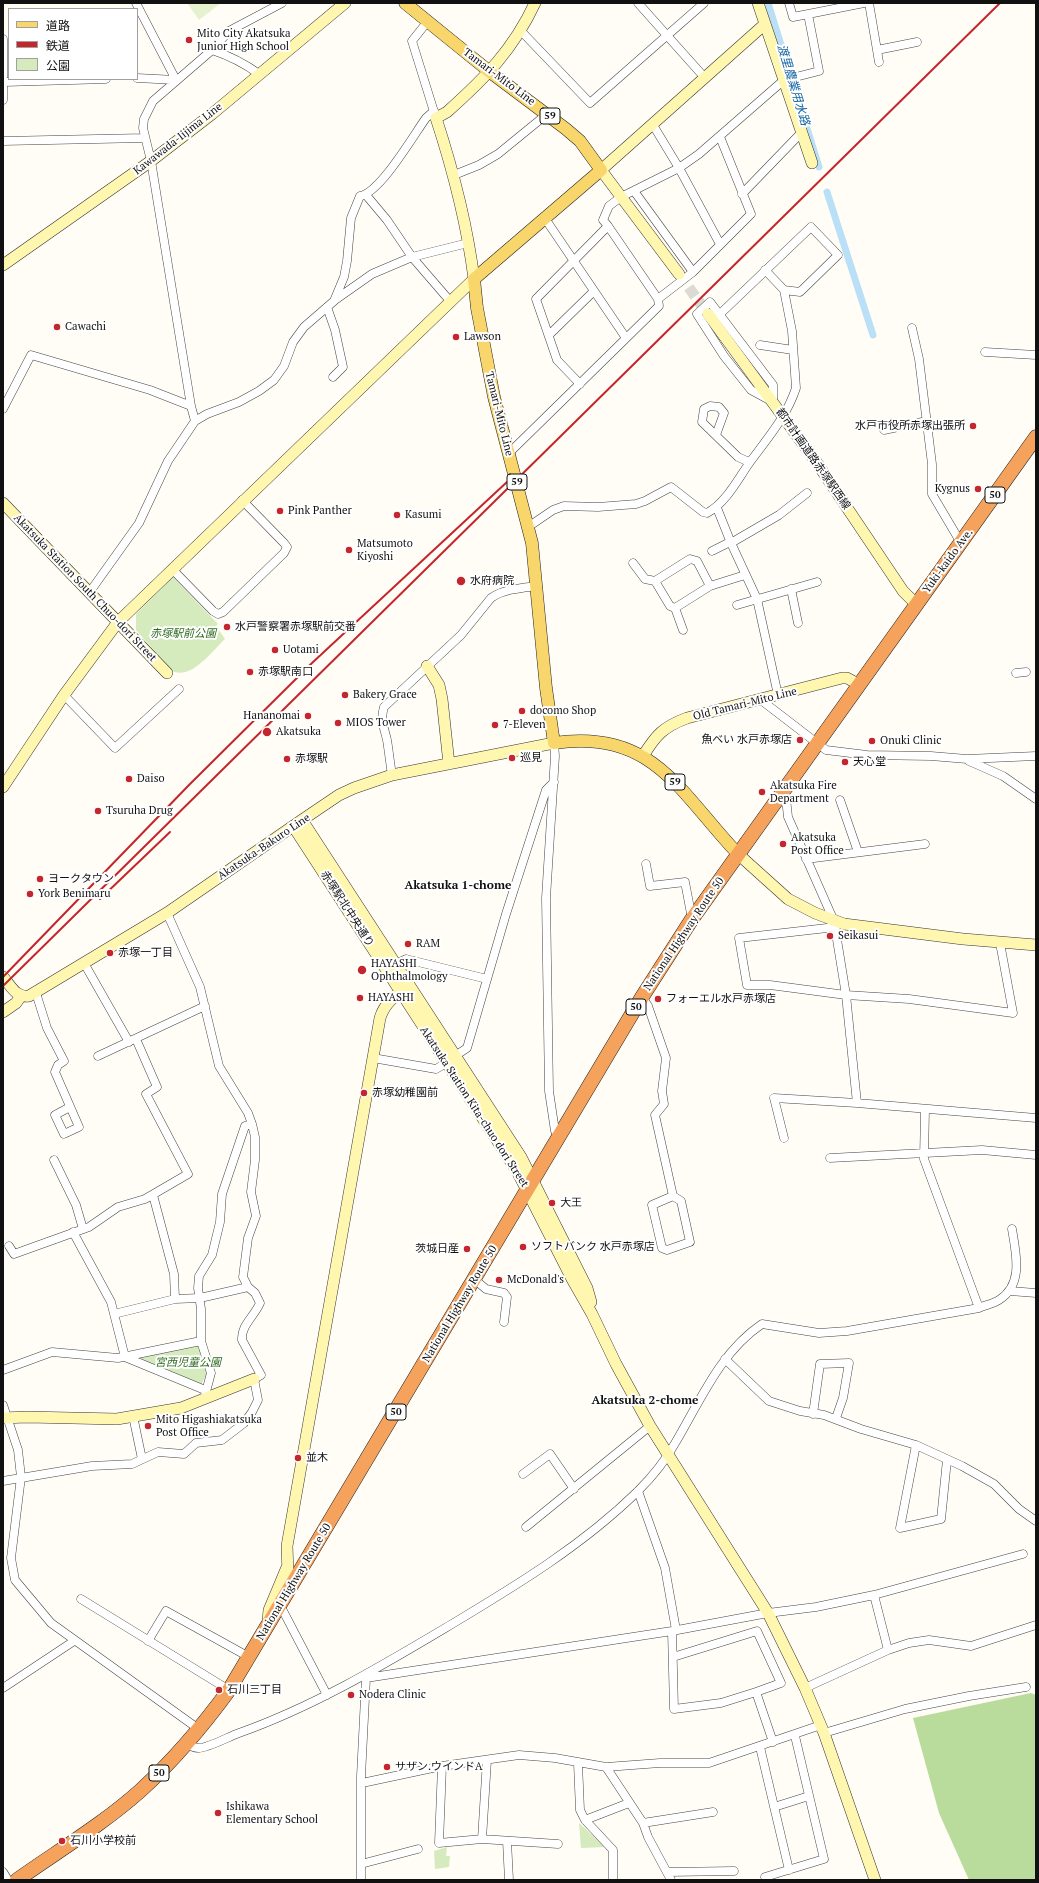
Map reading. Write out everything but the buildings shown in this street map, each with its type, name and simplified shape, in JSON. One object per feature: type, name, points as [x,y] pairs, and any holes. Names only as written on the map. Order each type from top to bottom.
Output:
[{"type":"highway","name":"Yuki-kaido Ave.","points":[[860,685],[1036,437]]},
{"type":"highway","name":"National Highway Route 50","points":[[17,1880],[123,1805],[145,1787],[200,1730],[229,1690],[642,997],[692,919],[860,685]]},
{"type":"main road","name":"Tamari-Mito Line","points":[[405,3],[490,72],[547,114],[580,141],[601,170]]},
{"type":"main road","points":[[474,279],[544,217],[601,170]]},
{"type":"main road","name":"Tamari-Mito Line","points":[[474,279],[482,339],[508,454],[528,527],[536,586],[546,688],[554,743]]},
{"type":"main road","name":"59","points":[[554,743],[572,740],[608,742],[643,756],[670,776],[738,854]]},
{"type":"street","points":[[136,3],[176,80]]},
{"type":"street","points":[[195,421],[191,406],[151,161],[144,138],[144,119],[152,101],[212,50],[229,31],[282,3]]},
{"type":"street","name":"Kawawada-Iijima Line","points":[[3,265],[151,161],[212,114],[344,3]]},
{"type":"street","points":[[334,300],[344,277],[351,218],[360,196],[366,195],[380,183],[426,118],[447,112],[490,72],[521,31],[535,3]]},
{"type":"street","points":[[638,3],[705,78]]},
{"type":"street","points":[[521,31],[590,103],[704,3]]},
{"type":"street","points":[[758,3],[812,163]]},
{"type":"street","points":[[789,3],[793,17],[864,3]]},
{"type":"street","points":[[869,3],[879,62]]},
{"type":"street","points":[[508,454],[659,306],[658,299],[604,220],[609,206],[621,197],[679,168],[699,154],[784,80],[819,71],[808,14]]},
{"type":"street","points":[[3,787],[64,695],[118,622],[242,500],[474,279],[454,175],[412,41],[428,21]]},
{"type":"street","points":[[679,274],[601,170],[765,24]]},
{"type":"street","points":[[3,39],[3,100]]},
{"type":"street","points":[[877,50],[917,42]]},
{"type":"street","points":[[212,50],[232,56],[259,74]]},
{"type":"street","points":[[138,78],[176,80]]},
{"type":"street","points":[[4,82],[72,80]]},
{"type":"street","points":[[454,175],[479,165],[498,154],[547,114]]},
{"type":"street","points":[[653,125],[679,168],[720,244]]},
{"type":"street","points":[[742,194],[801,133]]},
{"type":"street","points":[[658,299],[693,272],[751,214],[720,137]]},
{"type":"street","points":[[3,142],[144,138]]},
{"type":"street","points":[[634,191],[693,272]]},
{"type":"street","points":[[366,195],[387,220],[412,258],[450,301]]},
{"type":"street","points":[[544,217],[626,338]]},
{"type":"street","points":[[580,384],[557,360],[536,299],[608,226]]},
{"type":"street","points":[[714,314],[765,270],[811,227],[838,255],[800,292],[784,290]]},
{"type":"street","points":[[89,593],[139,523],[168,461],[195,421],[207,414],[239,402],[259,391],[274,380],[284,366],[293,342],[304,327],[334,300],[372,274],[412,258],[468,243]]},
{"type":"street","points":[[528,527],[553,510],[564,506],[598,508],[636,504],[645,501],[671,487],[702,512],[708,514],[717,508],[749,462],[767,441],[793,397],[796,388],[792,331],[784,290],[765,270]]},
{"type":"street","points":[[548,335],[594,291]]},
{"type":"street","points":[[327,307],[335,330],[343,367],[333,377]]},
{"type":"street","name":"都市計画道路赤塚駅西線","points":[[714,314],[903,591],[917,605]]},
{"type":"street","points":[[912,328],[919,359],[927,421],[932,464],[932,494],[961,543]]},
{"type":"street","points":[[760,345],[793,350]]},
{"type":"street","points":[[985,352],[1036,355]]},
{"type":"street","points":[[3,409],[31,355],[150,390],[191,406]]},
{"type":"street","points":[[884,430],[927,421]]},
{"type":"street","points":[[716,435],[738,458],[749,462]]},
{"type":"street","points":[[712,551],[780,515],[807,493]]},
{"type":"street","points":[[172,569],[218,614],[223,612],[284,553],[287,547],[284,542],[242,500]]},
{"type":"street","name":"Akatsuka Station South Chuo-dori Street","points":[[3,503],[167,673]]},
{"type":"street","points":[[717,508],[730,542],[757,599],[778,695]]},
{"type":"street","points":[[655,582],[690,559],[697,561],[710,586]]},
{"type":"street","points":[[633,563],[645,579],[655,582],[670,606],[675,608],[683,630]]},
{"type":"street","points":[[675,608],[710,586],[745,575]]},
{"type":"street","points":[[737,605],[817,582]]},
{"type":"street","points":[[392,775],[381,716],[384,707],[461,634],[491,598],[508,590],[536,586]]},
{"type":"street","points":[[791,590],[798,623]]},
{"type":"street","points":[[427,666],[438,685],[442,699],[449,764]]},
{"type":"street","points":[[1016,673],[1026,672]]},
{"type":"street","name":"Old Tamari-Mito Line","points":[[643,756],[658,733],[676,722],[842,678],[847,678],[860,685]]},
{"type":"street","points":[[64,695],[115,748],[179,689]]},
{"type":"street","points":[[761,700],[826,750],[867,755],[931,756],[967,759],[1036,756]]},
{"type":"street","points":[[554,743],[554,782],[546,898],[549,1091],[554,1131],[561,1135]]},
{"type":"street","name":"Akatsuka-Bakuro Line","points":[[21,996],[30,996],[36,993],[167,914],[293,826],[345,792],[392,775],[554,743]]},
{"type":"street","points":[[967,759],[1003,776],[1036,799]]},
{"type":"street","points":[[373,1058],[436,1069],[467,1048],[522,860],[546,790],[554,782]]},
{"type":"street","points":[[786,789],[788,817],[835,924],[846,995],[857,1103]]},
{"type":"street","points":[[840,800],[858,852]]},
{"type":"street","name":"赤塚駅北中央通り","points":[[302,820],[396,964],[405,989]]},
{"type":"street","name":"赤塚駅北中央通り","points":[[293,826],[405,989]]},
{"type":"street","points":[[806,859],[925,844]]},
{"type":"street","points":[[738,854],[788,898],[835,924]]},
{"type":"street","points":[[646,864],[650,886],[684,882],[692,919]]},
{"type":"street","points":[[5,1418],[117,1419],[181,1408],[205,1394],[254,1379],[261,1375],[242,1340],[244,1327],[256,1314],[260,1304],[255,1293],[248,1287],[243,1277],[248,1238],[256,1216],[251,1192],[255,1160],[255,1137],[248,1113],[219,1066],[200,987],[167,914]]},
{"type":"street","points":[[1000,943],[1013,1013],[909,999],[846,995],[770,984],[746,985],[739,938],[835,924],[1000,943],[1036,945]]},
{"type":"street","points":[[396,964],[406,959],[487,979]]},
{"type":"street","points":[[9,1246],[14,1254],[89,1227],[118,1207],[153,1195],[188,1174],[146,1094],[157,1087],[133,1040],[84,963]]},
{"type":"street","points":[[3,977],[21,996],[16,1003],[3,1012]]},
{"type":"street","points":[[268,1625],[269,1610],[286,1564],[287,1546],[382,1010],[389,1001],[405,989]]},
{"type":"street","name":"Akatsuka Station Kita-chuo dori Street","points":[[405,989],[451,1060],[463,1089],[530,1186],[587,1288],[592,1314],[604,1340],[650,1426],[768,1612],[823,1729],[875,1880]]},
{"type":"street","points":[[36,993],[47,1028],[64,1061],[58,1065],[55,1072],[70,1107]]},
{"type":"street","points":[[642,997],[648,1006],[666,1058],[662,1091],[664,1104],[655,1115],[673,1196],[681,1201],[690,1242],[667,1250],[662,1248],[652,1205],[673,1196]]},
{"type":"street","points":[[98,1056],[205,1006]]},
{"type":"street","name":"Akatsuka Station Kita-chuo dori Street","points":[[451,1060],[473,1083],[521,1157],[530,1186]]},
{"type":"street","points":[[463,1089],[473,1083]]},
{"type":"street","points":[[784,1138],[774,1098],[857,1103],[1036,1118]]},
{"type":"street","points":[[926,1109],[924,1159],[978,1308]]},
{"type":"street","points":[[205,1394],[211,1373],[201,1341],[199,1276],[212,1255],[220,1222],[222,1194],[245,1126],[252,1124]]},
{"type":"street","points":[[830,1158],[982,1150],[1036,1155]]},
{"type":"street","points":[[54,1160],[76,1205],[83,1229]]},
{"type":"street","points":[[153,1195],[174,1274],[175,1299]]},
{"type":"street","points":[[187,1745],[199,1748],[210,1746],[221,1740],[291,1714],[365,1677],[525,1580],[594,1529],[638,1491],[668,1455],[719,1366],[750,1332],[762,1324],[819,1333],[847,1331],[978,1308],[998,1301],[1010,1291],[1017,1270],[1017,1260],[1012,1229]]},
{"type":"street","points":[[73,1232],[111,1302],[125,1357]]},
{"type":"street","points":[[474,1279],[486,1289],[504,1294],[507,1297],[504,1322]]},
{"type":"street","points":[[114,1314],[175,1299],[200,1298],[248,1287]]},
{"type":"street","points":[[1010,1291],[1036,1293]]},
{"type":"street","points":[[3,1370],[52,1352],[118,1358],[201,1341]]},
{"type":"street","points":[[125,1357],[205,1394]]},
{"type":"street","points":[[725,1359],[769,1402],[800,1411],[836,1418],[861,1429],[916,1445],[994,1484],[1036,1521]]},
{"type":"street","points":[[813,1414],[820,1364],[849,1363],[843,1398],[836,1418]]},
{"type":"street","points":[[3,1481],[92,1466],[132,1464],[158,1452],[184,1454],[196,1443],[222,1440],[244,1423],[252,1412],[258,1400],[254,1379]]},
{"type":"street","points":[[3,1405],[5,1418],[18,1450],[21,1477],[11,1558],[15,1580],[51,1623],[74,1641],[200,1730]]},
{"type":"street","points":[[133,1416],[142,1459]]},
{"type":"street","points":[[526,1527],[650,1426]]},
{"type":"street","points":[[916,1445],[900,1528],[941,1519],[947,1460]]},
{"type":"street","points":[[523,1474],[550,1454],[574,1489]]},
{"type":"street","points":[[638,1491],[665,1568],[674,1630],[673,1657],[674,1709],[721,1703],[781,1683],[757,1631],[673,1657]]},
{"type":"street","points":[[365,1677],[674,1630],[768,1612],[816,1607],[874,1595],[1024,1554]]},
{"type":"street","points":[[286,1564],[306,1563]]},
{"type":"street","points":[[286,1564],[289,1575],[294,1581]]},
{"type":"street","points":[[874,1595],[888,1650]]},
{"type":"street","points":[[81,1599],[229,1690]]},
{"type":"street","points":[[280,1606],[327,1695]]},
{"type":"street","points":[[148,1641],[166,1611],[249,1657]]},
{"type":"street","points":[[805,1688],[888,1650],[918,1641],[929,1640],[971,1646],[1036,1625]]},
{"type":"street","points":[[3,1688],[74,1641]]},
{"type":"street","points":[[361,1880],[365,1677]]},
{"type":"street","points":[[362,1783],[442,1766],[519,1755],[554,1758],[606,1767],[660,1763],[709,1763],[773,1742],[906,1709],[969,1696],[1026,1687]]},
{"type":"street","points":[[756,1692],[773,1742]]},
{"type":"street","points":[[765,1877],[777,1877],[789,1870],[824,1859],[795,1736]]},
{"type":"street","points":[[760,1746],[789,1870]]},
{"type":"street","points":[[482,1839],[488,1760]]},
{"type":"street","points":[[578,1763],[580,1810],[584,1820],[613,1850],[613,1880]]},
{"type":"street","points":[[442,1766],[439,1843],[482,1839],[558,1844]]},
{"type":"street","points":[[606,1767],[643,1823],[648,1837],[670,1876],[734,1871]]},
{"type":"street","points":[[774,1807],[809,1796]]},
{"type":"street","points":[[584,1820],[629,1803]]},
{"type":"street","points":[[643,1823],[713,1812]]},
{"type":"street","points":[[507,1841],[508,1880]]},
{"type":"street","points":[[361,1864],[418,1849]]},
{"type":"street","points":[[3,1872],[8,1880]]},
{"type":"green space","points":[[187,3],[221,3],[199,20]]},
{"type":"green space","name":"赤塚駅前公園","points":[[173,577],[218,624],[216,626],[225,639],[201,663],[194,668],[179,673],[172,671],[136,630],[136,614]]},
{"type":"green space","name":"宮西児童公園","points":[[200,1345],[207,1373],[201,1385],[141,1362],[140,1356]]},
{"type":"green space","points":[[1031,1693],[1036,1695],[1036,1880],[969,1880],[939,1813],[913,1718]]},
{"type":"green space","points":[[579,1823],[605,1847],[581,1848]]},
{"type":"green space","points":[[447,1847],[446,1856],[450,1856],[449,1867],[435,1869],[434,1851]]},
{"type":"waterway","name":"渡里農業用水路","points":[[768,3],[819,167]]},
{"type":"waterway","name":"渡里農業用水路","points":[[827,192],[873,335]]},
{"type":"tunnel","points":[[679,274],[708,314]]},
{"type":"railway","points":[[3,986],[1000,3]]},
{"type":"railway","points":[[3,977],[189,785],[312,663],[507,482]]},
{"type":"railway","points":[[100,899],[170,832]]},
{"type":"place","name":"Mito City Akatsuka Junior High School","points":[[189,40]]},
{"type":"place","name":"Cawachi","points":[[57,327]]},
{"type":"place","name":"Lawson","points":[[456,337]]},
{"type":"place","name":"水戸市役所赤塚出張所","points":[[973,426]]},
{"type":"place","name":"Kygnus","points":[[978,489]]},
{"type":"place","name":"Pink Panther","points":[[280,511]]},
{"type":"place","name":"Kasumi","points":[[397,515]]},
{"type":"place","name":"Matsumoto Kiyoshi","points":[[349,550]]},
{"type":"place","name":"水府病院","points":[[461,581]]},
{"type":"place","name":"水戸警察署赤塚駅前交番","points":[[227,627]]},
{"type":"place","name":"Uotami","points":[[275,650]]},
{"type":"place","name":"赤塚駅南口","points":[[250,672]]},
{"type":"place","name":"Bakery Grace","points":[[345,695]]},
{"type":"place","name":"docomo Shop","points":[[522,711]]},
{"type":"place","name":"Hananomai","points":[[308,716]]},
{"type":"place","name":"MIOS Tower","points":[[338,723]]},
{"type":"place","name":"7-Eleven","points":[[495,725]]},
{"type":"place","name":"Akatsuka","points":[[267,732]]},
{"type":"place","name":"魚べい 水戸赤塚店","points":[[800,740]]},
{"type":"place","name":"Onuki Clinic","points":[[872,741]]},
{"type":"place","name":"巡見","points":[[512,758]]},
{"type":"place","name":"赤塚駅","points":[[287,759]]},
{"type":"place","name":"天心堂","points":[[845,762]]},
{"type":"place","name":"Daiso","points":[[129,779]]},
{"type":"place","name":"Akatsuka Fire Department","points":[[762,792]]},
{"type":"place","name":"Tsuruha Drug","points":[[98,811]]},
{"type":"place","name":"Akatsuka Post Office","points":[[783,844]]},
{"type":"place","name":"ヨークタウン","points":[[40,879]]},
{"type":"place","name":"York Benimaru","points":[[30,894]]},
{"type":"place","name":"Seikasui","points":[[830,936]]},
{"type":"place","name":"RAM","points":[[408,944]]},
{"type":"place","name":"赤塚一丁目","points":[[110,953]]},
{"type":"place","name":"HAYASHI Ophthalmology","points":[[362,970]]},
{"type":"place","name":"HAYASHI","points":[[360,998]]},
{"type":"place","name":"フォーエル水戸赤塚店","points":[[658,999]]},
{"type":"place","name":"赤塚幼稚園前","points":[[364,1093]]},
{"type":"place","name":"大王","points":[[552,1203]]},
{"type":"place","name":"ソフトバンク 水戸赤塚店","points":[[523,1247]]},
{"type":"place","name":"茨城日産","points":[[467,1249]]},
{"type":"place","name":"McDonald's","points":[[499,1280]]},
{"type":"place","name":"Mito Higashiakatsuka Post Office","points":[[148,1426]]},
{"type":"place","name":"並木","points":[[298,1458]]},
{"type":"place","name":"石川三丁目","points":[[219,1690]]},
{"type":"place","name":"Nodera Clinic","points":[[351,1695]]},
{"type":"place","name":"サザン.ウインドA","points":[[387,1767]]},
{"type":"place","name":"Ishikawa Elementary School","points":[[218,1813]]},
{"type":"place","name":"石川小学校前","points":[[62,1841]]},
{"type":"district","name":"Akatsuka 1-chome","points":[[458,886]]},
{"type":"district","name":"Akatsuka 2-chome","points":[[645,1401]]}]
